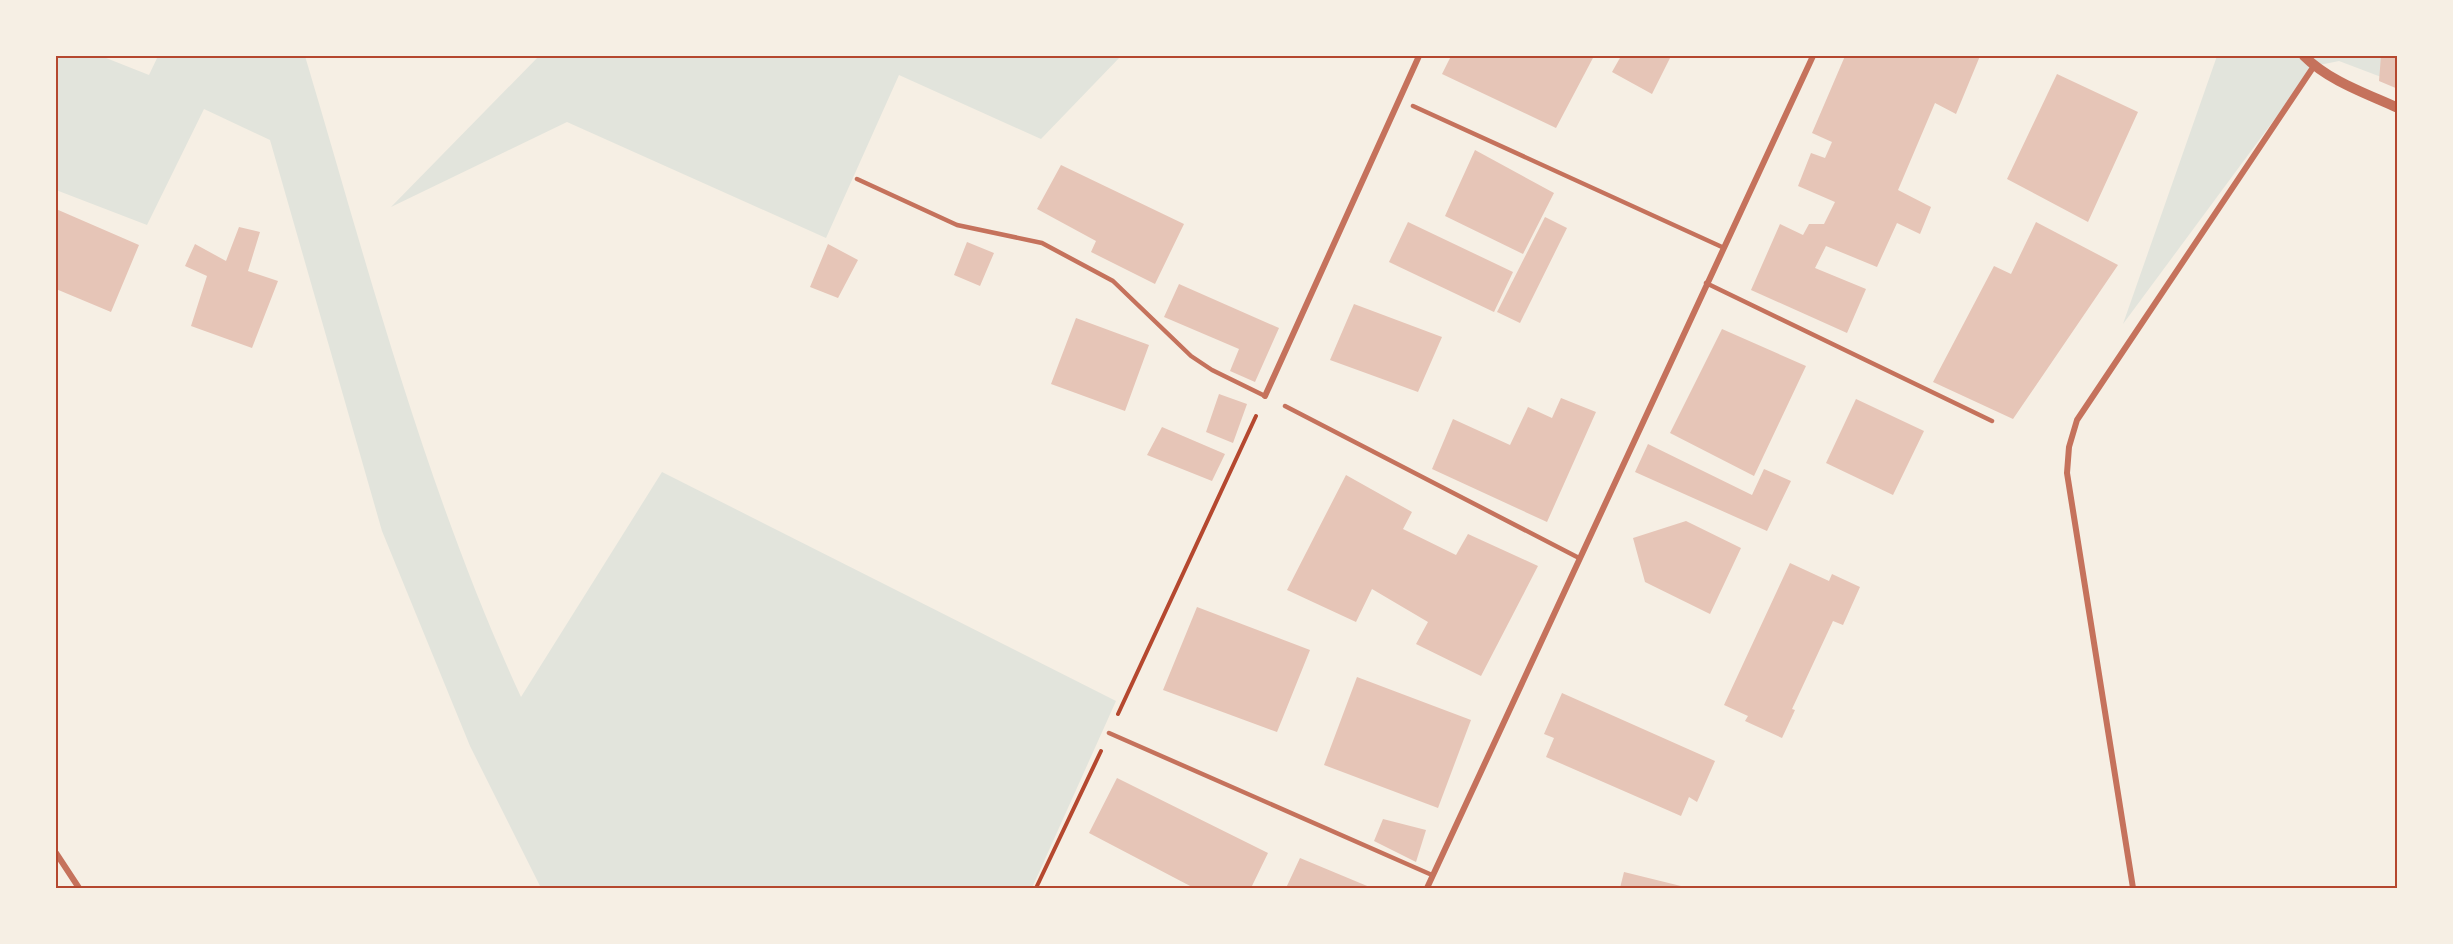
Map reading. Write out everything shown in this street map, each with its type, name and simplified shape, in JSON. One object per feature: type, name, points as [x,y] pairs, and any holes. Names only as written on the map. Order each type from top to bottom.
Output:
[{"type":"street","points":[[1265,396],[1419,56]]},
{"type":"street","points":[[1427,888],[1722,247],[1813,56]]},
{"type":"street","points":[[2304,56],[2314,66],[2344,84],[2397,108]]},
{"type":"street","points":[[2133,888],[2067,473],[2069,447],[2077,420],[2314,66]]},
{"type":"street","points":[[56,853],[79,888]]},
{"type":"lane","points":[[1413,106],[1722,247]]},
{"type":"lane","points":[[857,179],[957,225],[1042,243],[1113,281],[1191,356],[1212,370],[1265,396]]},
{"type":"lane","points":[[1706,283],[1992,420]]},
{"type":"lane","points":[[1285,406],[1579,558]]},
{"type":"lane","points":[[1109,733],[1432,875]]},
{"type":"path","points":[[1036,888],[1265,396]]},
{"type":"shaded area","points":[[56,56],[101,56],[149,75],[158,56],[305,56],[401,380],[456,540],[521,697],[662,472],[1116,701],[1032,888],[541,888],[470,746],[382,531],[270,140],[204,109],[147,225],[56,190]]},
{"type":"shaded area","points":[[539,56],[1121,56],[1041,139],[899,75],[826,238],[567,122],[391,207]]},
{"type":"shaded area","points":[[2217,56],[2397,56],[2397,83],[2339,61],[2314,66],[2123,324]]},
{"type":"building","points":[[1451,56],[1594,56],[1556,128],[1442,74]]},
{"type":"building","points":[[1621,56],[1671,56],[1652,94],[1612,72]]},
{"type":"building","points":[[1845,56],[1980,56],[1956,114],[1935,103],[1898,190],[1931,207],[1920,234],[1897,223],[1877,267],[1826,246],[1815,268],[1866,289],[1847,333],[1751,290],[1780,224],[1803,235],[1809,224],[1824,224],[1835,202],[1798,186],[1811,153],[1825,158],[1832,142],[1812,133]]},
{"type":"building","points":[[2381,56],[2398,56],[2398,89],[2379,81]]},
{"type":"building","points":[[2057,74],[2138,112],[2088,222],[2007,179]]},
{"type":"building","points":[[1475,150],[1554,193],[1523,254],[1445,216]]},
{"type":"building","points":[[1061,165],[1184,224],[1155,284],[1091,252],[1096,241],[1037,209]]},
{"type":"building","points":[[56,209],[139,245],[111,312],[56,289]]},
{"type":"building","points":[[1545,217],[1567,228],[1520,323],[1497,312]]},
{"type":"building","points":[[1408,222],[1513,272],[1494,312],[1389,262]]},
{"type":"building","points":[[2036,222],[2118,265],[2013,419],[1933,382],[1994,266],[2011,274]]},
{"type":"building","points":[[239,227],[260,232],[248,271],[278,281],[252,348],[191,326],[207,276],[185,266],[195,244],[226,261]]},
{"type":"building","points":[[967,242],[994,253],[980,286],[954,275]]},
{"type":"building","points":[[828,244],[858,260],[838,298],[810,287]]},
{"type":"building","points":[[1179,284],[1279,328],[1255,382],[1230,371],[1239,349],[1164,317]]},
{"type":"building","points":[[1354,304],[1442,337],[1418,392],[1330,360]]},
{"type":"building","points":[[1076,318],[1149,345],[1125,411],[1051,384]]},
{"type":"building","points":[[1722,329],[1806,366],[1754,476],[1670,433]]},
{"type":"building","points":[[1219,394],[1247,404],[1233,443],[1206,432]]},
{"type":"building","points":[[1561,398],[1596,412],[1547,522],[1432,469],[1453,419],[1510,445],[1528,407],[1552,418]]},
{"type":"building","points":[[1856,399],[1924,431],[1893,495],[1826,463]]},
{"type":"building","points":[[1162,427],[1225,454],[1212,481],[1147,455]]},
{"type":"building","points":[[1648,444],[1752,495],[1764,469],[1791,481],[1767,531],[1635,472]]},
{"type":"building","points":[[1346,475],[1412,512],[1403,529],[1456,555],[1468,534],[1538,566],[1481,676],[1416,644],[1428,622],[1372,589],[1356,622],[1287,590]]},
{"type":"building","points":[[1686,521],[1741,548],[1710,614],[1645,582],[1633,538]]},
{"type":"building","points":[[1790,563],[1829,581],[1832,574],[1860,587],[1843,625],[1833,621],[1792,709],[1795,710],[1782,738],[1745,721],[1748,716],[1724,705]]},
{"type":"building","points":[[1197,607],[1310,650],[1277,732],[1163,690]]},
{"type":"building","points":[[1357,677],[1471,720],[1438,808],[1324,765]]},
{"type":"building","points":[[1562,693],[1715,761],[1697,802],[1689,797],[1681,816],[1546,757],[1554,738],[1544,734]]},
{"type":"building","points":[[1117,778],[1268,853],[1251,888],[1194,888],[1089,833]]},
{"type":"building","points":[[1383,819],[1426,830],[1416,862],[1374,841]]},
{"type":"building","points":[[1300,858],[1372,888],[1286,888]]},
{"type":"building","points":[[1624,872],[1689,888],[1620,888]]}]
